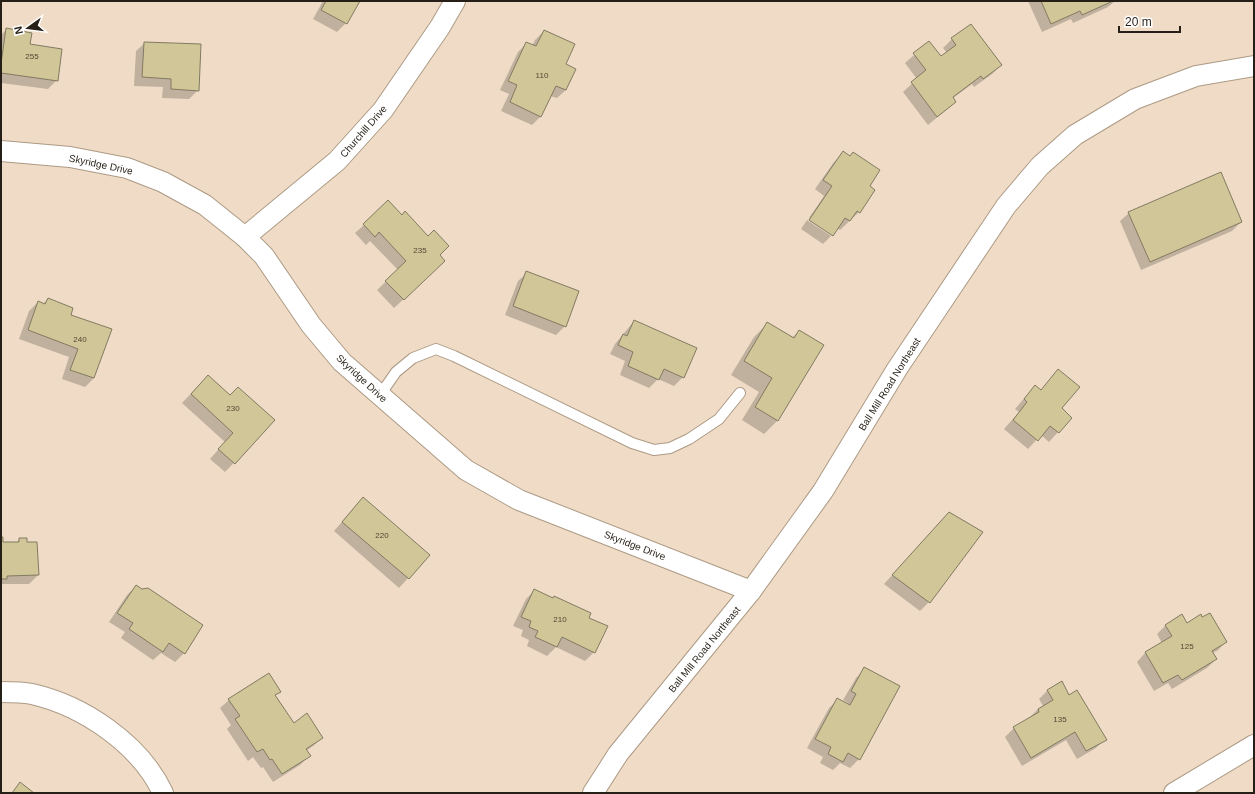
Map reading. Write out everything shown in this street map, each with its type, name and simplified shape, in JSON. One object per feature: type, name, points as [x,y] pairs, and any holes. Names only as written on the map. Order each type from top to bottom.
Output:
[{"type":"street","name":"Churchill Drive","points":[[245,237],[337,160],[383,110],[440,27],[455,1]]},
{"type":"street","name":"Ball Mill Road Northeast","points":[[593,793],[618,754],[751,591],[823,491],[897,369],[1006,206],[1040,166],[1075,135],[1135,99],[1196,76],[1254,66]]},
{"type":"street","name":"Skyridge Drive","points":[[1,151],[70,157],[127,168],[162,182],[205,205],[245,237],[264,256],[311,325],[342,362],[466,470],[519,500],[751,591]]},
{"type":"street","points":[[1,692],[31,694],[63,703],[96,720],[128,746],[148,768],[163,793]]},
{"type":"street","points":[[1174,793],[1254,745]]},
{"type":"lane","points":[[380,395],[396,372],[413,358],[436,349],[454,356],[632,443],[654,450],[670,448],[689,439],[720,419],[740,393]]},
{"type":"building","points":[[326,1],[360,1],[347,24],[321,10]]},
{"type":"building","points":[[1041,1],[1113,1],[1082,15],[1080,11],[1051,24]]},
{"type":"building","points":[[971,24],[1002,65],[983,79],[981,76],[953,97],[956,102],[937,117],[911,82],[926,70],[913,53],[929,41],[941,56],[956,45],[951,38]]},
{"type":"building","points":[[6,28],[32,33],[30,44],[62,49],[58,81],[1,73]]},
{"type":"building","points":[[544,30],[575,44],[566,64],[576,69],[566,90],[556,86],[541,117],[510,102],[517,85],[508,81],[526,42],[536,46]]},
{"type":"building","points":[[144,42],[201,44],[199,91],[171,89],[171,79],[142,77]]},
{"type":"building","points":[[843,151],[850,156],[853,152],[880,170],[870,186],[875,190],[860,213],[857,211],[850,221],[845,218],[833,236],[809,220],[832,186],[823,180]]},
{"type":"building","points":[[1221,172],[1242,222],[1150,262],[1128,212]]},
{"type":"building","points":[[388,200],[402,215],[405,211],[428,236],[434,230],[449,246],[440,255],[445,261],[404,300],[385,281],[406,261],[379,232],[375,237],[363,224]]},
{"type":"building","points":[[526,271],[579,291],[566,327],[513,306]]},
{"type":"building","points":[[48,298],[73,308],[71,315],[112,329],[94,378],[70,370],[78,349],[28,330],[38,301],[45,304]]},
{"type":"building","points":[[634,320],[697,348],[684,378],[664,369],[659,380],[628,366],[633,352],[618,345],[623,334],[627,336]]},
{"type":"building","points":[[767,322],[794,338],[799,330],[824,345],[778,421],[755,407],[772,378],[744,361]]},
{"type":"building","points":[[1058,369],[1080,387],[1062,408],[1072,418],[1059,433],[1050,426],[1038,441],[1013,420],[1027,402],[1024,399],[1035,385],[1041,390]]},
{"type":"building","points":[[208,375],[230,395],[238,387],[275,420],[235,464],[218,449],[233,433],[191,394]]},
{"type":"building","points":[[363,497],[430,555],[409,579],[342,522]]},
{"type":"building","points":[[949,512],[983,532],[930,603],[892,575]]},
{"type":"building","points":[[1,537],[3,537],[3,542],[19,542],[19,538],[27,538],[27,542],[37,542],[39,575],[7,576],[7,579],[1,579]]},
{"type":"building","points":[[136,585],[142,589],[148,588],[203,625],[185,654],[169,643],[163,652],[129,629],[133,623],[117,613]]},
{"type":"building","points":[[534,589],[553,598],[554,596],[591,613],[589,618],[608,626],[595,653],[562,637],[557,647],[535,637],[538,631],[529,627],[531,621],[521,617]]},
{"type":"building","points":[[1210,613],[1227,642],[1212,651],[1217,659],[1182,680],[1178,675],[1163,683],[1145,652],[1172,636],[1165,625],[1182,614],[1187,623],[1201,614],[1202,617]]},
{"type":"building","points":[[864,667],[900,686],[860,760],[848,753],[843,762],[828,754],[831,747],[815,739],[837,698],[850,705],[856,694],[851,691]]},
{"type":"building","points":[[269,673],[281,692],[275,695],[294,723],[307,713],[323,738],[306,749],[311,756],[282,774],[263,749],[257,752],[235,719],[240,716],[228,699]]},
{"type":"building","points":[[1062,681],[1069,695],[1077,690],[1107,740],[1086,751],[1075,732],[1031,758],[1013,727],[1039,712],[1038,709],[1053,700],[1047,690]]},
{"type":"building","points":[[20,782],[34,793],[12,793]]}]
